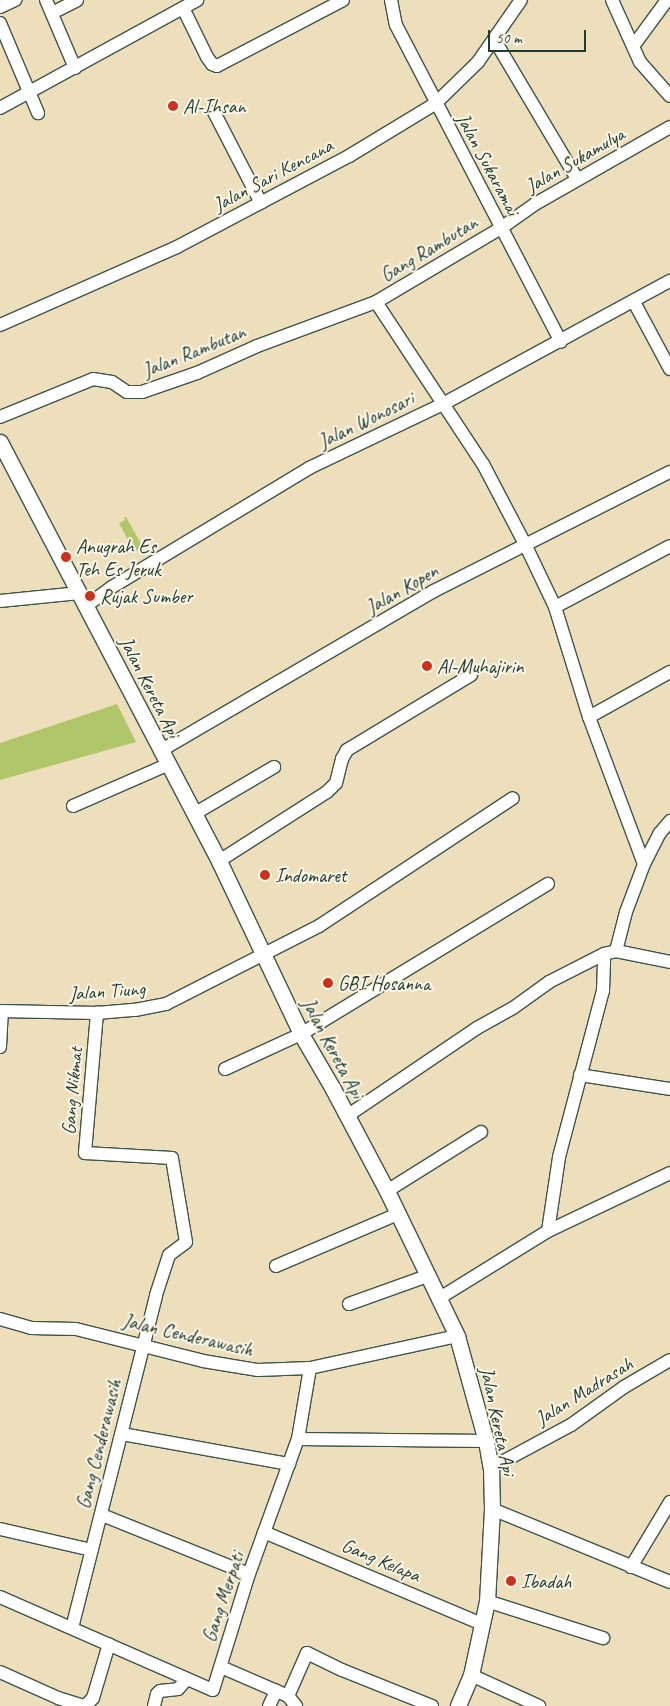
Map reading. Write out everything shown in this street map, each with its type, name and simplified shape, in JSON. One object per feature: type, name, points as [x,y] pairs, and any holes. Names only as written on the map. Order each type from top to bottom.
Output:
[{"type":"street","points":[[0,7],[15,0]]},
{"type":"street","points":[[46,0],[75,68]]},
{"type":"street","points":[[52,13],[77,0]]},
{"type":"street","points":[[0,108],[196,0]]},
{"type":"street","points":[[183,8],[207,58],[212,64],[217,66],[343,0]]},
{"type":"street","name":"Jalan Sukaramai","points":[[391,0],[396,25],[561,342]]},
{"type":"street","name":"Jalan Sari Kencana","points":[[0,325],[177,247],[349,156],[436,103],[478,62],[521,0]]},
{"type":"street","points":[[612,0],[634,44],[640,62],[670,96]]},
{"type":"street","points":[[634,44],[667,0]]},
{"type":"street","points":[[0,23],[38,113]]},
{"type":"street","points":[[494,39],[577,179]]},
{"type":"street","points":[[214,112],[261,203]]},
{"type":"street","name":"Jalan Sukamulya","points":[[501,228],[535,204],[670,127]]},
{"type":"street","name":"Gang Rambutan","points":[[376,302],[501,228]]},
{"type":"street","name":"Jalan Wonosari","points":[[83,599],[112,587],[308,468],[443,404],[561,342],[670,281]]},
{"type":"street","points":[[376,302],[483,464],[525,544],[555,607],[589,717],[644,864]]},
{"type":"street","name":"Jalan Rambutan","points":[[0,417],[92,379],[112,382],[132,393],[142,392],[197,373],[257,346],[376,302]]},
{"type":"street","points":[[634,302],[670,369]]},
{"type":"street","name":"Jalan Kereta Api","points":[[0,442],[83,599],[167,765],[219,861],[301,1034],[387,1191],[457,1336],[486,1441],[491,1468],[492,1510],[487,1601],[471,1675],[458,1706]]},
{"type":"street","name":"Jalan Kopen","points":[[160,751],[434,591],[670,472]]},
{"type":"street","points":[[555,607],[670,546]]},
{"type":"street","points":[[2,597],[83,599]]},
{"type":"street","points":[[589,717],[670,672]]},
{"type":"street","points":[[219,861],[327,792],[336,783],[342,760],[347,750],[471,675]]},
{"type":"street","points":[[73,806],[167,765]]},
{"type":"street","points":[[194,814],[274,767]]},
{"type":"street","name":"Jalan Tiung","points":[[1,1011],[97,1013],[135,1010],[166,1004],[319,926],[513,798]]},
{"type":"street","points":[[548,1231],[559,1157],[603,991],[610,952],[644,864],[660,833],[670,821]]},
{"type":"street","points":[[225,1069],[301,1034],[548,884]]},
{"type":"street","points":[[347,1116],[477,1028],[513,1008],[548,982],[610,952],[670,962]]},
{"type":"street","points":[[0,1047],[1,1011]]},
{"type":"street","name":"Gang Nikmat","points":[[97,1013],[85,1153],[172,1158],[186,1242],[169,1254],[142,1347]]},
{"type":"street","points":[[580,1075],[670,1089]]},
{"type":"street","points":[[387,1191],[481,1132]]},
{"type":"street","points":[[438,1299],[548,1231],[670,1173]]},
{"type":"street","points":[[276,1266],[398,1214]]},
{"type":"street","points":[[349,1304],[427,1276]]},
{"type":"street","name":"Jalan Cenderawasih","points":[[0,1319],[31,1328],[76,1329],[124,1340],[142,1347],[232,1367],[258,1370],[310,1368],[457,1336]]},
{"type":"street","name":"Gang Cenderawasih","points":[[72,1628],[102,1515],[142,1347]]},
{"type":"street","name":"Jalan Madrasah","points":[[491,1468],[571,1425],[624,1387],[670,1360]]},
{"type":"street","name":"Gang Merpati","points":[[0,1597],[167,1668],[186,1680],[214,1690],[264,1532],[298,1439],[310,1368]]},
{"type":"street","points":[[122,1434],[289,1464]]},
{"type":"street","points":[[298,1439],[486,1441]]},
{"type":"street","points":[[631,1567],[670,1502]]},
{"type":"street","points":[[492,1510],[670,1582]]},
{"type":"street","points":[[102,1515],[250,1574]]},
{"type":"street","points":[[0,1529],[92,1550]]},
{"type":"street","name":"Gang Kelapa","points":[[264,1532],[482,1624]]},
{"type":"street","points":[[487,1601],[603,1638]]},
{"type":"street","points":[[0,1672],[58,1698],[84,1706],[92,1698],[109,1644]]},
{"type":"street","points":[[269,1706],[286,1698],[307,1653],[342,1670],[432,1706]]},
{"type":"street","points":[[221,1667],[286,1698]]},
{"type":"street","points":[[471,1675],[539,1706]]},
{"type":"street","points":[[154,1706],[157,1694],[160,1691],[178,1689],[186,1680]]},
{"type":"green space","points":[[124,517],[126,517],[143,547],[137,551],[131,539],[128,540],[119,523],[125,520]]},
{"type":"green space","points":[[117,704],[136,742],[0,780],[0,743]]},
{"type":"place","name":"Al-Ihsan","points":[[173,106]]},
{"type":"place","name":"Anugrah Es Teh Es Jeruk","points":[[66,557]]},
{"type":"place","name":"Rujak Sumber","points":[[90,596]]},
{"type":"place","name":"Al-Muhajirin","points":[[427,666]]},
{"type":"place","name":"Indomaret","points":[[265,875]]},
{"type":"place","name":"GBI Hosanna","points":[[328,983]]},
{"type":"place","name":"Ibadah","points":[[511,1581]]}]
